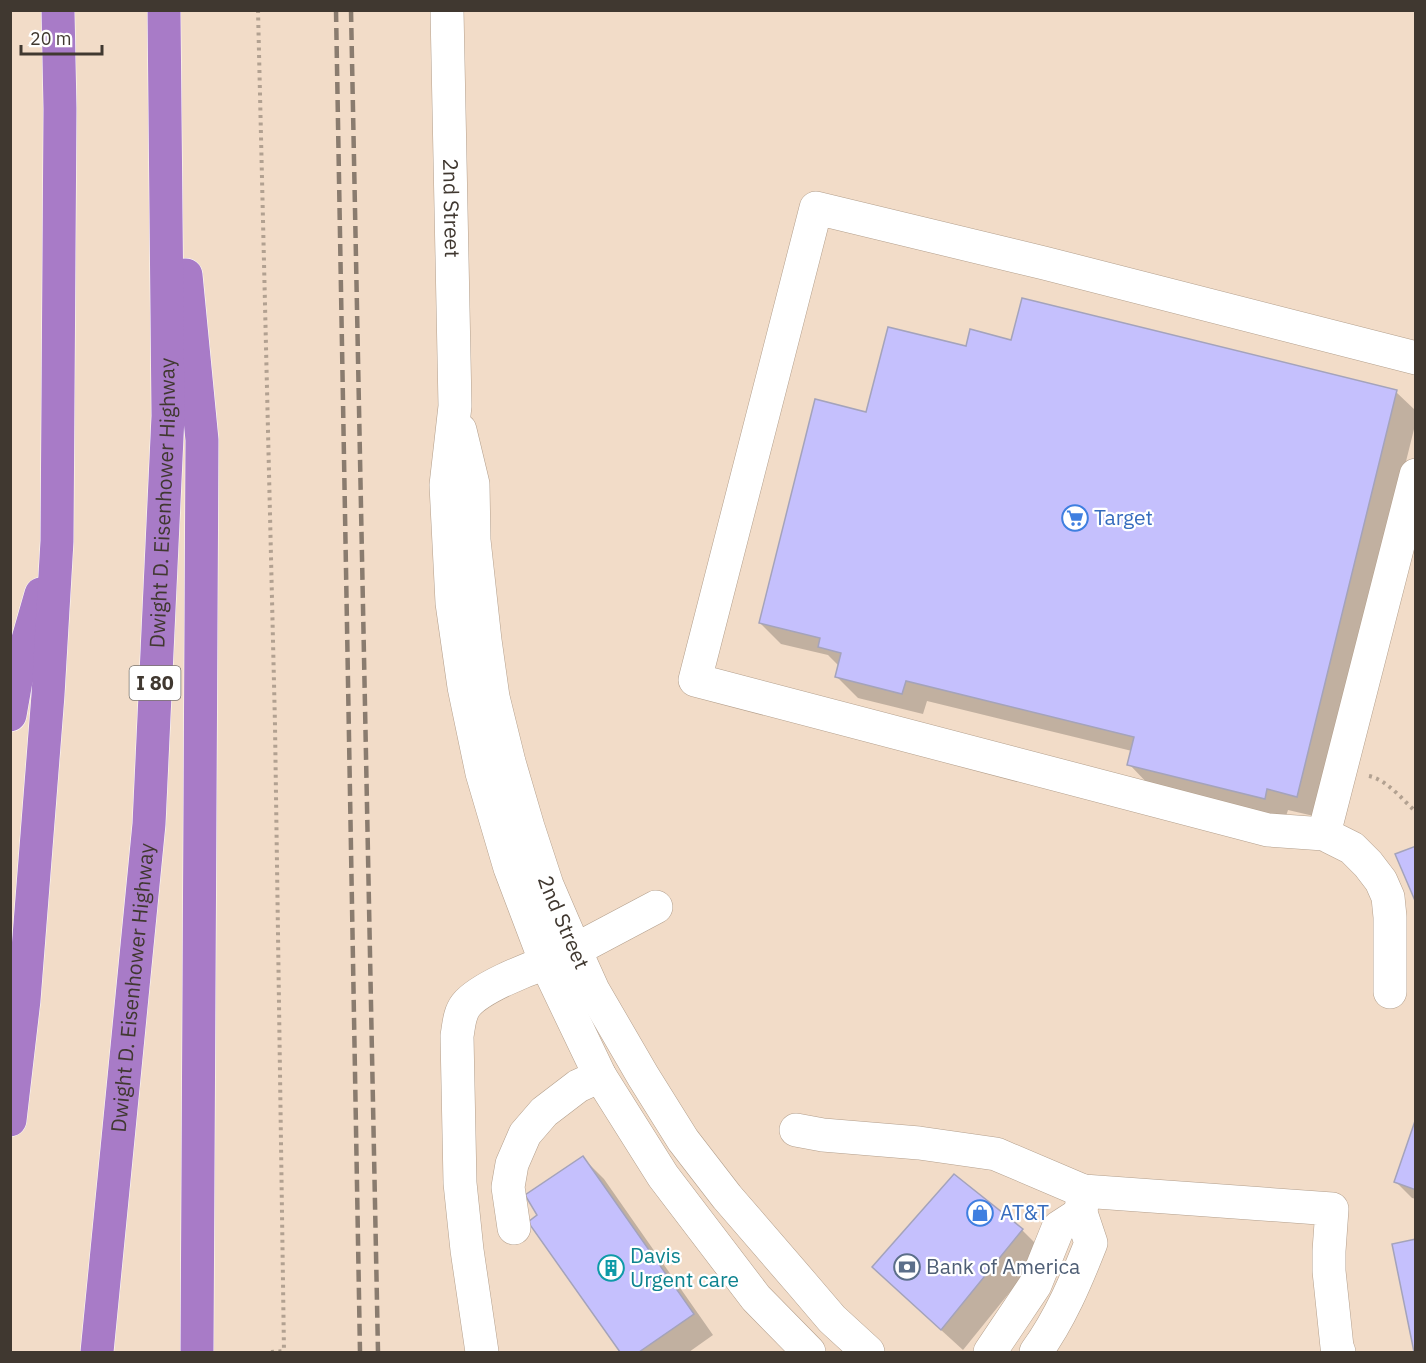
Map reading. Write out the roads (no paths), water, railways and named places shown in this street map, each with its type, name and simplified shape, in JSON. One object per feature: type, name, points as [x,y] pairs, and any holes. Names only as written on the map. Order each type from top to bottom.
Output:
[{"type":"highway","points":[[10,1120],[24,1000],[48,695],[57,541],[60,121],[58,10]]},
{"type":"highway","points":[[166,10],[177,184],[202,440],[197,1353]]},
{"type":"highway","name":"Dwight D. Eisenhower Highway","points":[[97,1353],[149,824],[168,416],[166,10]]},
{"type":"highway","points":[[10,715],[15,681],[57,541]]},
{"type":"street","name":"2nd Street","points":[[447,10],[455,406],[473,484],[474,540],[485,640],[494,696],[509,762],[547,885],[560,957],[600,1076],[663,1176],[756,1298],[809,1353]]},
{"type":"street","points":[[1390,992],[1388,897],[1381,881],[1352,848],[1324,834],[1268,830],[695,680],[816,208],[1044,263],[1416,358]]},
{"type":"street","points":[[1324,834],[1416,475]]},
{"type":"street","points":[[482,1353],[460,1184],[458,1036],[460,1016],[466,1005],[477,995],[518,973],[560,957],[656,908]]},
{"type":"street","name":"2nd Street","points":[[560,957],[593,990],[683,1140],[727,1197],[832,1319],[868,1353]]},
{"type":"street","points":[[514,1228],[508,1187],[512,1164],[525,1134],[544,1112],[578,1086],[600,1076]]},
{"type":"street","points":[[796,1130],[996,1154],[1082,1202],[1332,1209],[1329,1271],[1339,1353]]},
{"type":"street","points":[[990,1353],[1035,1285],[1058,1228],[1082,1202]]},
{"type":"street","points":[[1036,1353],[1061,1311],[1091,1243],[1082,1202]]},
{"type":"railway","points":[[336,10],[360,1352]]},
{"type":"railway","points":[[351,10],[378,1352]]},
{"type":"place","name":"Target","points":[[1075,518]]},
{"type":"place","name":"AT&T","points":[[980,1213]]},
{"type":"place","name":"Bank of America","points":[[907,1267]]},
{"type":"place","name":"Davis Urgent care","points":[[611,1268]]}]
